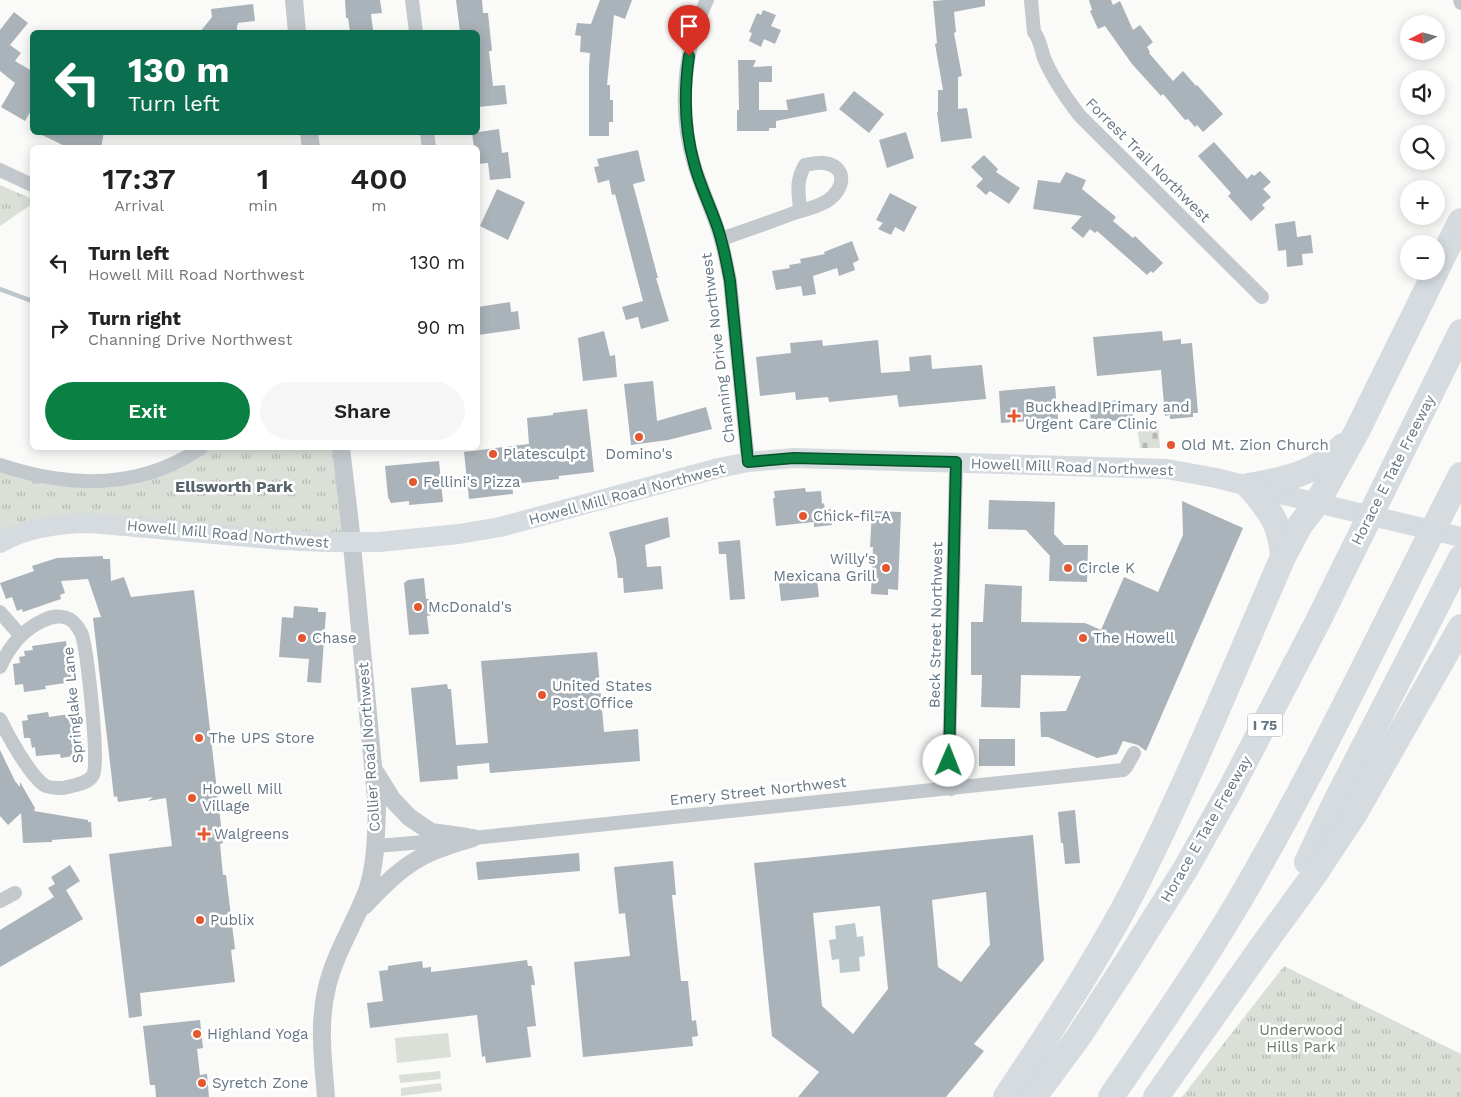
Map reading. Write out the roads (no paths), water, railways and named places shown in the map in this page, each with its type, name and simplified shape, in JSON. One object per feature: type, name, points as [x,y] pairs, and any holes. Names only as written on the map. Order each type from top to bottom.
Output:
[{"type":"highway","points":[[1445,253],[1461,221]]},
{"type":"highway","points":[[1006,1097],[1088,970],[1138,882],[1183,786],[1284,557],[1300,525],[1317,504],[1356,432],[1432,280]]},
{"type":"highway","name":"Horace E Tate Freeway","points":[[1034,1097],[1079,1036],[1186,868],[1321,614],[1461,332]]},
{"type":"highway","points":[[1249,486],[1284,480],[1315,468],[1340,450],[1356,432]]},
{"type":"highway","points":[[1111,1097],[1213,944],[1258,869],[1461,475]]},
{"type":"highway","points":[[1249,486],[1265,505],[1279,528],[1284,557]]},
{"type":"highway","points":[[1261,948],[1303,872],[1334,805],[1461,558]]},
{"type":"highway","points":[[1156,1097],[1356,813],[1461,627]]},
{"type":"main road","name":"Howell Mill Road Northwest","points":[[0,543],[36,528],[66,523],[91,522],[282,540],[379,542],[442,536],[500,527],[719,468],[748,462],[794,458],[1167,469],[1216,478],[1461,538]]},
{"type":"street","points":[[294,0],[297,30]]},
{"type":"street","points":[[412,0],[416,30]]},
{"type":"street","name":"Channing Drive Northwest","points":[[707,0],[696,28],[689,56],[685,84],[685,112],[694,164],[721,239],[730,281],[748,462]]},
{"type":"street","name":"Forrest Trail Northwest","points":[[1031,0],[1034,32],[1037,35],[1044,58],[1055,80],[1080,116],[1262,297]]},
{"type":"street","points":[[0,170],[30,184]]},
{"type":"street","points":[[721,239],[800,211]]},
{"type":"street","points":[[0,465],[20,472],[82,482],[114,481],[149,474],[184,459],[198,450]]},
{"type":"street","name":"Collier Road Northwest","points":[[326,1097],[321,1033],[323,1009],[330,978],[367,890],[376,846],[377,808],[352,542],[341,450]]},
{"type":"street","name":"Beck Street Northwest","points":[[950,789],[949,761],[956,462]]},
{"type":"street","points":[[0,612],[20,635]]},
{"type":"street","name":"Springlake Lane","points":[[0,668],[20,635],[30,627],[49,617],[61,616],[76,624],[82,634],[96,747],[96,767],[93,775],[73,786],[59,788],[45,786],[31,771],[0,719]]},
{"type":"street","name":"Emery Street Northwest","points":[[376,846],[473,838],[1123,770],[1134,753]]},
{"type":"street","points":[[374,769],[392,799],[408,817],[431,832],[473,838]]},
{"type":"street","points":[[357,914],[386,883],[410,864],[431,852],[473,838]]},
{"type":"street","points":[[0,901],[15,892]]},
{"type":"waterway","points":[[0,289],[30,300]]},
{"type":"place","name":"Buckhead Primary and Urgent Care Clinic","points":[[1014,416]]},
{"type":"place","name":"Domino's","points":[[639,437]]},
{"type":"place","name":"Old Mt. Zion Church","points":[[1171,445]]},
{"type":"place","name":"Platesculpt","points":[[493,454]]},
{"type":"place","name":"Fellini's Pizza","points":[[413,482]]},
{"type":"place","name":"Chick-fil-A","points":[[803,516]]},
{"type":"place","name":"Willy's Mexicana Grill","points":[[886,568]]},
{"type":"place","name":"Circle K","points":[[1068,568]]},
{"type":"place","name":"McDonald's","points":[[418,607]]},
{"type":"place","name":"Chase","points":[[302,638]]},
{"type":"place","name":"The Howell","points":[[1083,638]]},
{"type":"place","name":"United States Post Office","points":[[542,695]]},
{"type":"place","name":"The UPS Store","points":[[199,738]]},
{"type":"place","name":"Howell Mill Village","points":[[192,798]]},
{"type":"place","name":"Walgreens","points":[[204,834]]},
{"type":"place","name":"Publix","points":[[200,920]]},
{"type":"place","name":"Highland Yoga","points":[[197,1034]]},
{"type":"place","name":"Syretch Zone","points":[[202,1083]]},
{"type":"district","name":"Ellsworth Park","points":[[234,486]]},
{"type":"park label","name":"Underwood Hills Park","points":[[1301,1038]]}]
